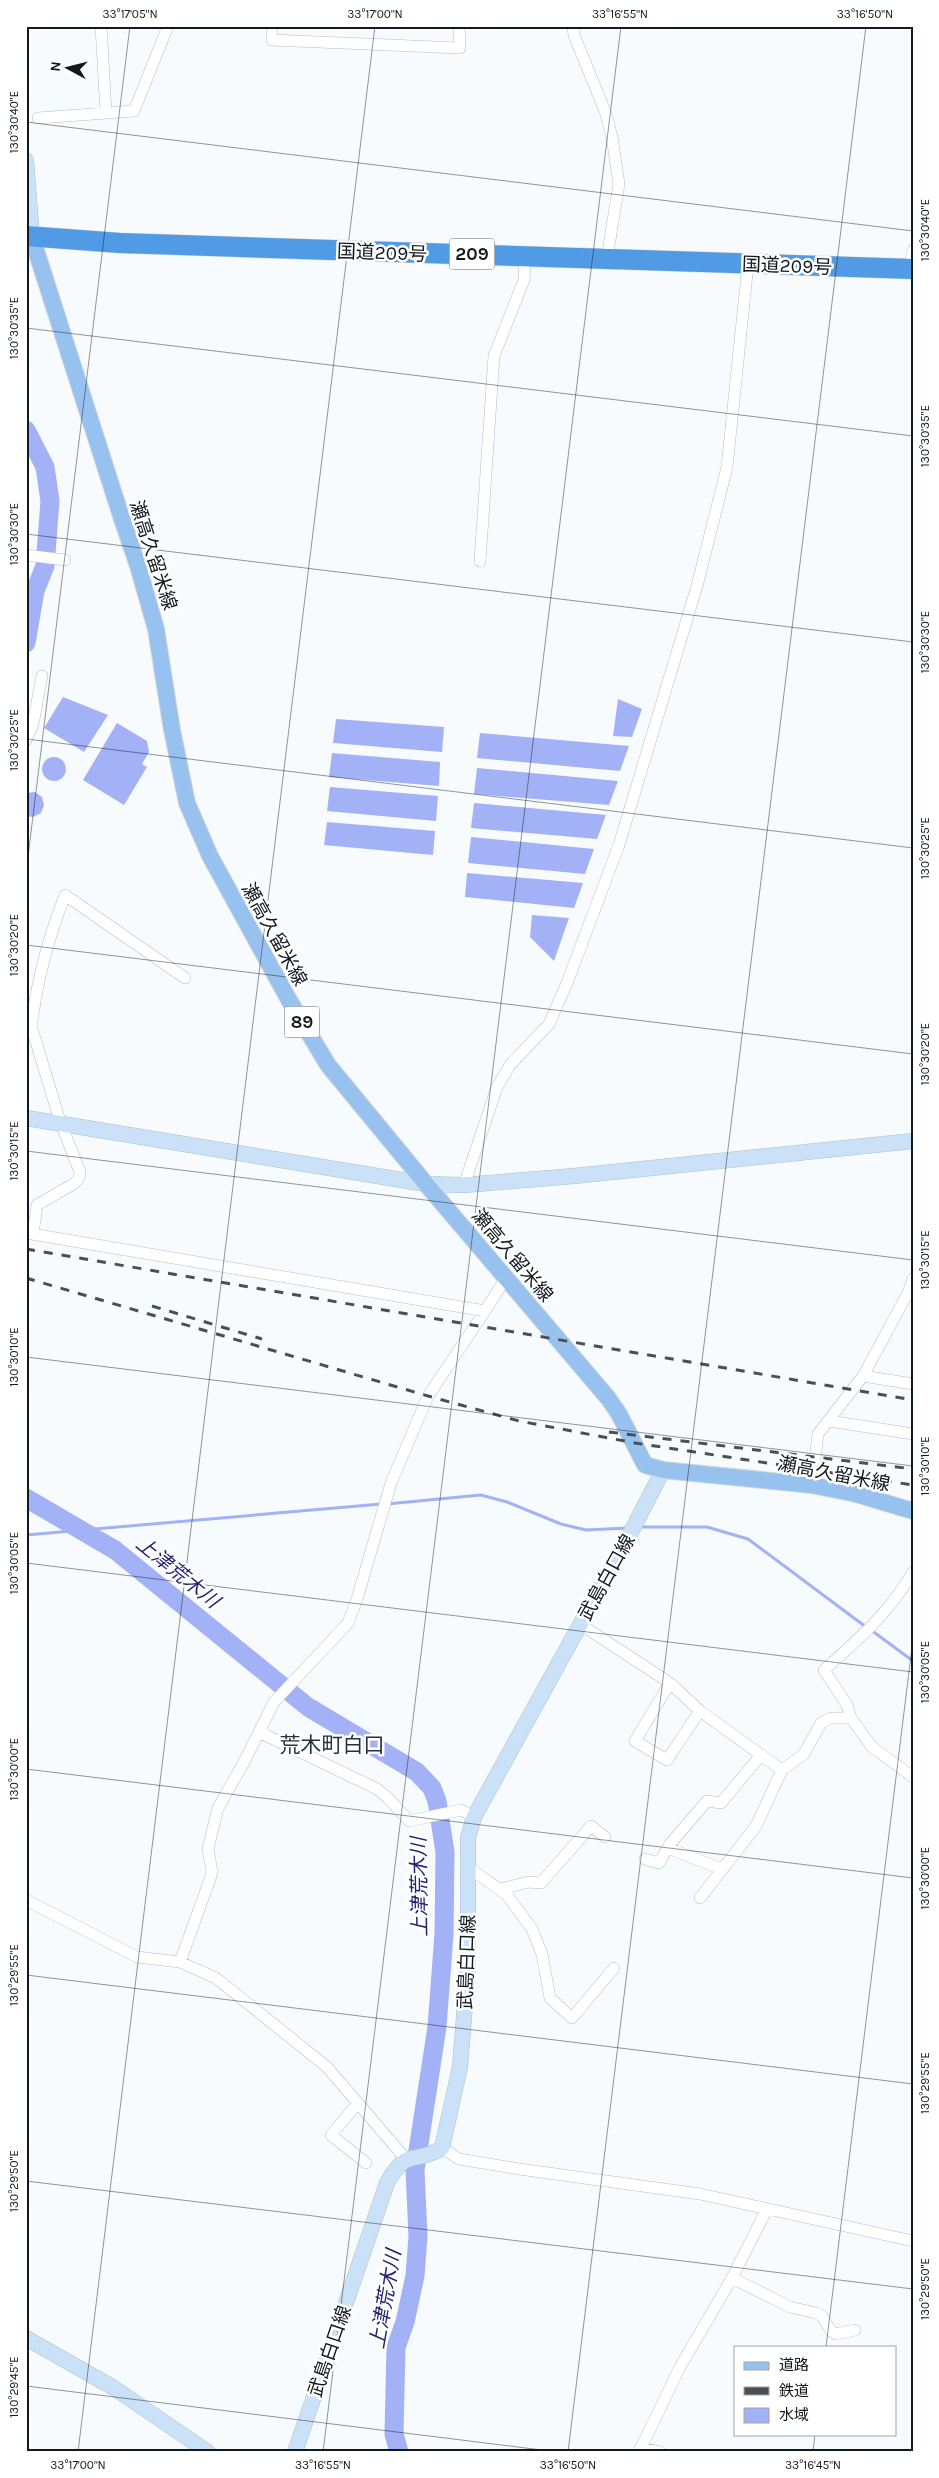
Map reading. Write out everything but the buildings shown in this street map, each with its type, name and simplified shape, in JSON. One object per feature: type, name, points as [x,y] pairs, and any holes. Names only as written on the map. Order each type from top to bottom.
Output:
[{"type":"highway","name":"国道209号","points":[[28,235],[120,243],[525,257],[607,258],[748,264],[912,263]]},
{"type":"main road","name":"瀬高久留米線","points":[[28,235],[138,566],[156,629],[172,730],[187,802],[215,864],[289,1000],[328,1064],[619,1414],[646,1465],[663,1470],[812,1485],[856,1494],[913,1511]]},
{"type":"street","points":[[101,26],[106,113]]},
{"type":"street","points":[[38,118],[134,111],[168,26]]},
{"type":"street","points":[[272,26],[272,40],[460,48],[459,26]]},
{"type":"street","points":[[573,26],[574,35],[605,111],[612,137],[619,184],[607,258]]},
{"type":"street","points":[[26,160],[28,235]]},
{"type":"street","points":[[480,561],[494,356],[524,280],[525,257]]},
{"type":"street","points":[[464,1185],[497,1087],[510,1065],[549,1024],[567,983],[619,845],[698,586],[727,467],[748,264]]},
{"type":"street","points":[[26,555],[65,560]]},
{"type":"street","points":[[26,740],[33,724],[42,676]]},
{"type":"street","points":[[185,978],[65,895],[53,926],[35,990],[29,1026],[61,1124],[80,1172],[79,1178],[75,1183],[37,1205],[30,1233],[485,1311]]},
{"type":"street","points":[[26,1118],[426,1184],[464,1185],[574,1176],[913,1141]]},
{"type":"street","points":[[180,1962],[212,1872],[208,1849],[218,1808],[274,1702],[348,1623],[357,1599],[391,1483],[428,1396],[506,1278]]},
{"type":"street","points":[[812,1485],[818,1434],[863,1376],[908,1293],[913,1279]]},
{"type":"street","points":[[863,1376],[913,1384]]},
{"type":"street","points":[[829,1421],[913,1434]]},
{"type":"street","name":"武島白口線","points":[[438,2150],[460,2067],[468,1966],[468,1813],[580,1624],[663,1470]]},
{"type":"street","points":[[913,1572],[876,1624],[824,1670],[847,1705],[851,1718],[872,1747],[913,1777]]},
{"type":"street","points":[[580,1624],[670,1683],[700,1711],[782,1770]]},
{"type":"street","points":[[670,1683],[635,1741],[667,1760],[700,1711]]},
{"type":"street","points":[[700,1898],[756,1826],[782,1770],[804,1754],[821,1724],[831,1718],[851,1718]]},
{"type":"street","points":[[259,1732],[377,1789],[409,1821],[468,1813]]},
{"type":"street","points":[[645,1859],[659,1864],[668,1848],[707,1801],[721,1803],[761,1755]]},
{"type":"street","points":[[500,1889],[529,1882],[541,1883],[591,1826],[605,1837]]},
{"type":"street","points":[[668,1848],[722,1869]]},
{"type":"street","points":[[468,1867],[507,1895],[532,1929],[542,1954],[550,1998],[572,2018],[614,1968]]},
{"type":"street","points":[[26,1900],[138,1957],[180,1962],[216,1978],[327,2067],[405,2158],[438,2150],[459,2158],[520,2169],[700,2194],[913,2241]]},
{"type":"street","points":[[331,2135],[358,2103]]},
{"type":"street","points":[[321,2127],[366,2163]]},
{"type":"street","name":"武島白口線","points":[[295,2452],[387,2183],[397,2166],[405,2158]]},
{"type":"street","points":[[660,2452],[639,2450],[680,2367],[732,2278],[767,2209]]},
{"type":"street","points":[[732,2278],[790,2307],[822,2316],[831,2331],[836,2334],[855,2330]]},
{"type":"street","points":[[26,2338],[114,2388],[208,2452]]},
{"type":"water","points":[[63,697],[108,715],[84,752],[44,728]]},
{"type":"water","points":[[618,699],[642,709],[632,737],[613,736]]},
{"type":"water","points":[[336,719],[444,727],[442,752],[333,743]]},
{"type":"water","points":[[117,723],[147,741],[149,752],[142,764],[147,767],[124,805],[83,780]]},
{"type":"water","points":[[480,733],[629,746],[620,771],[477,758]]},
{"type":"water","points":[[332,753],[440,762],[439,786],[329,777]]},
{"type":"water","points":[[54,757],[62,761],[66,769],[62,777],[54,781],[46,777],[42,769],[46,761]]},
{"type":"water","points":[[477,768],[618,781],[609,805],[474,794]]},
{"type":"water","points":[[330,787],[438,796],[436,821],[327,811]]},
{"type":"water","points":[[35,792],[42,797],[44,805],[41,813],[33,817],[26,816],[26,793]]},
{"type":"water","points":[[474,803],[606,815],[597,839],[471,828]]},
{"type":"water","points":[[327,822],[435,831],[433,855],[324,845]]},
{"type":"water","points":[[471,837],[594,849],[585,874],[468,863]]},
{"type":"water","points":[[467,873],[583,883],[574,908],[465,897]]},
{"type":"water","points":[[532,915],[569,918],[554,961],[530,937]]},
{"type":"waterway","name":"上津荒木川","points":[[26,430],[45,467],[50,501],[45,566],[35,591],[26,643]]},
{"type":"waterway","points":[[387,1504],[481,1495],[507,1502],[561,1524],[586,1530],[627,1528]]},
{"type":"waterway","name":"上津荒木川","points":[[26,1498],[115,1550],[308,1707],[417,1772],[432,1788],[437,1801],[445,1852],[444,1934],[437,2027],[415,2170],[418,2236],[415,2276],[405,2322],[396,2347],[394,2434],[399,2452]]},
{"type":"waterway","points":[[26,1535],[381,1504]]},
{"type":"waterway","points":[[638,1527],[707,1527],[748,1539],[866,1627]]},
{"type":"waterway","points":[[871,1630],[913,1661]]},
{"type":"railway","points":[[26,1249],[913,1400]]},
{"type":"railway","points":[[26,1278],[519,1421],[635,1443],[913,1485]]},
{"type":"railway","points":[[152,1306],[262,1339]]},
{"type":"railway","points":[[609,1432],[913,1469]]},
{"type":"district","name":"荒木町白口","points":[[332,1745]]}]
